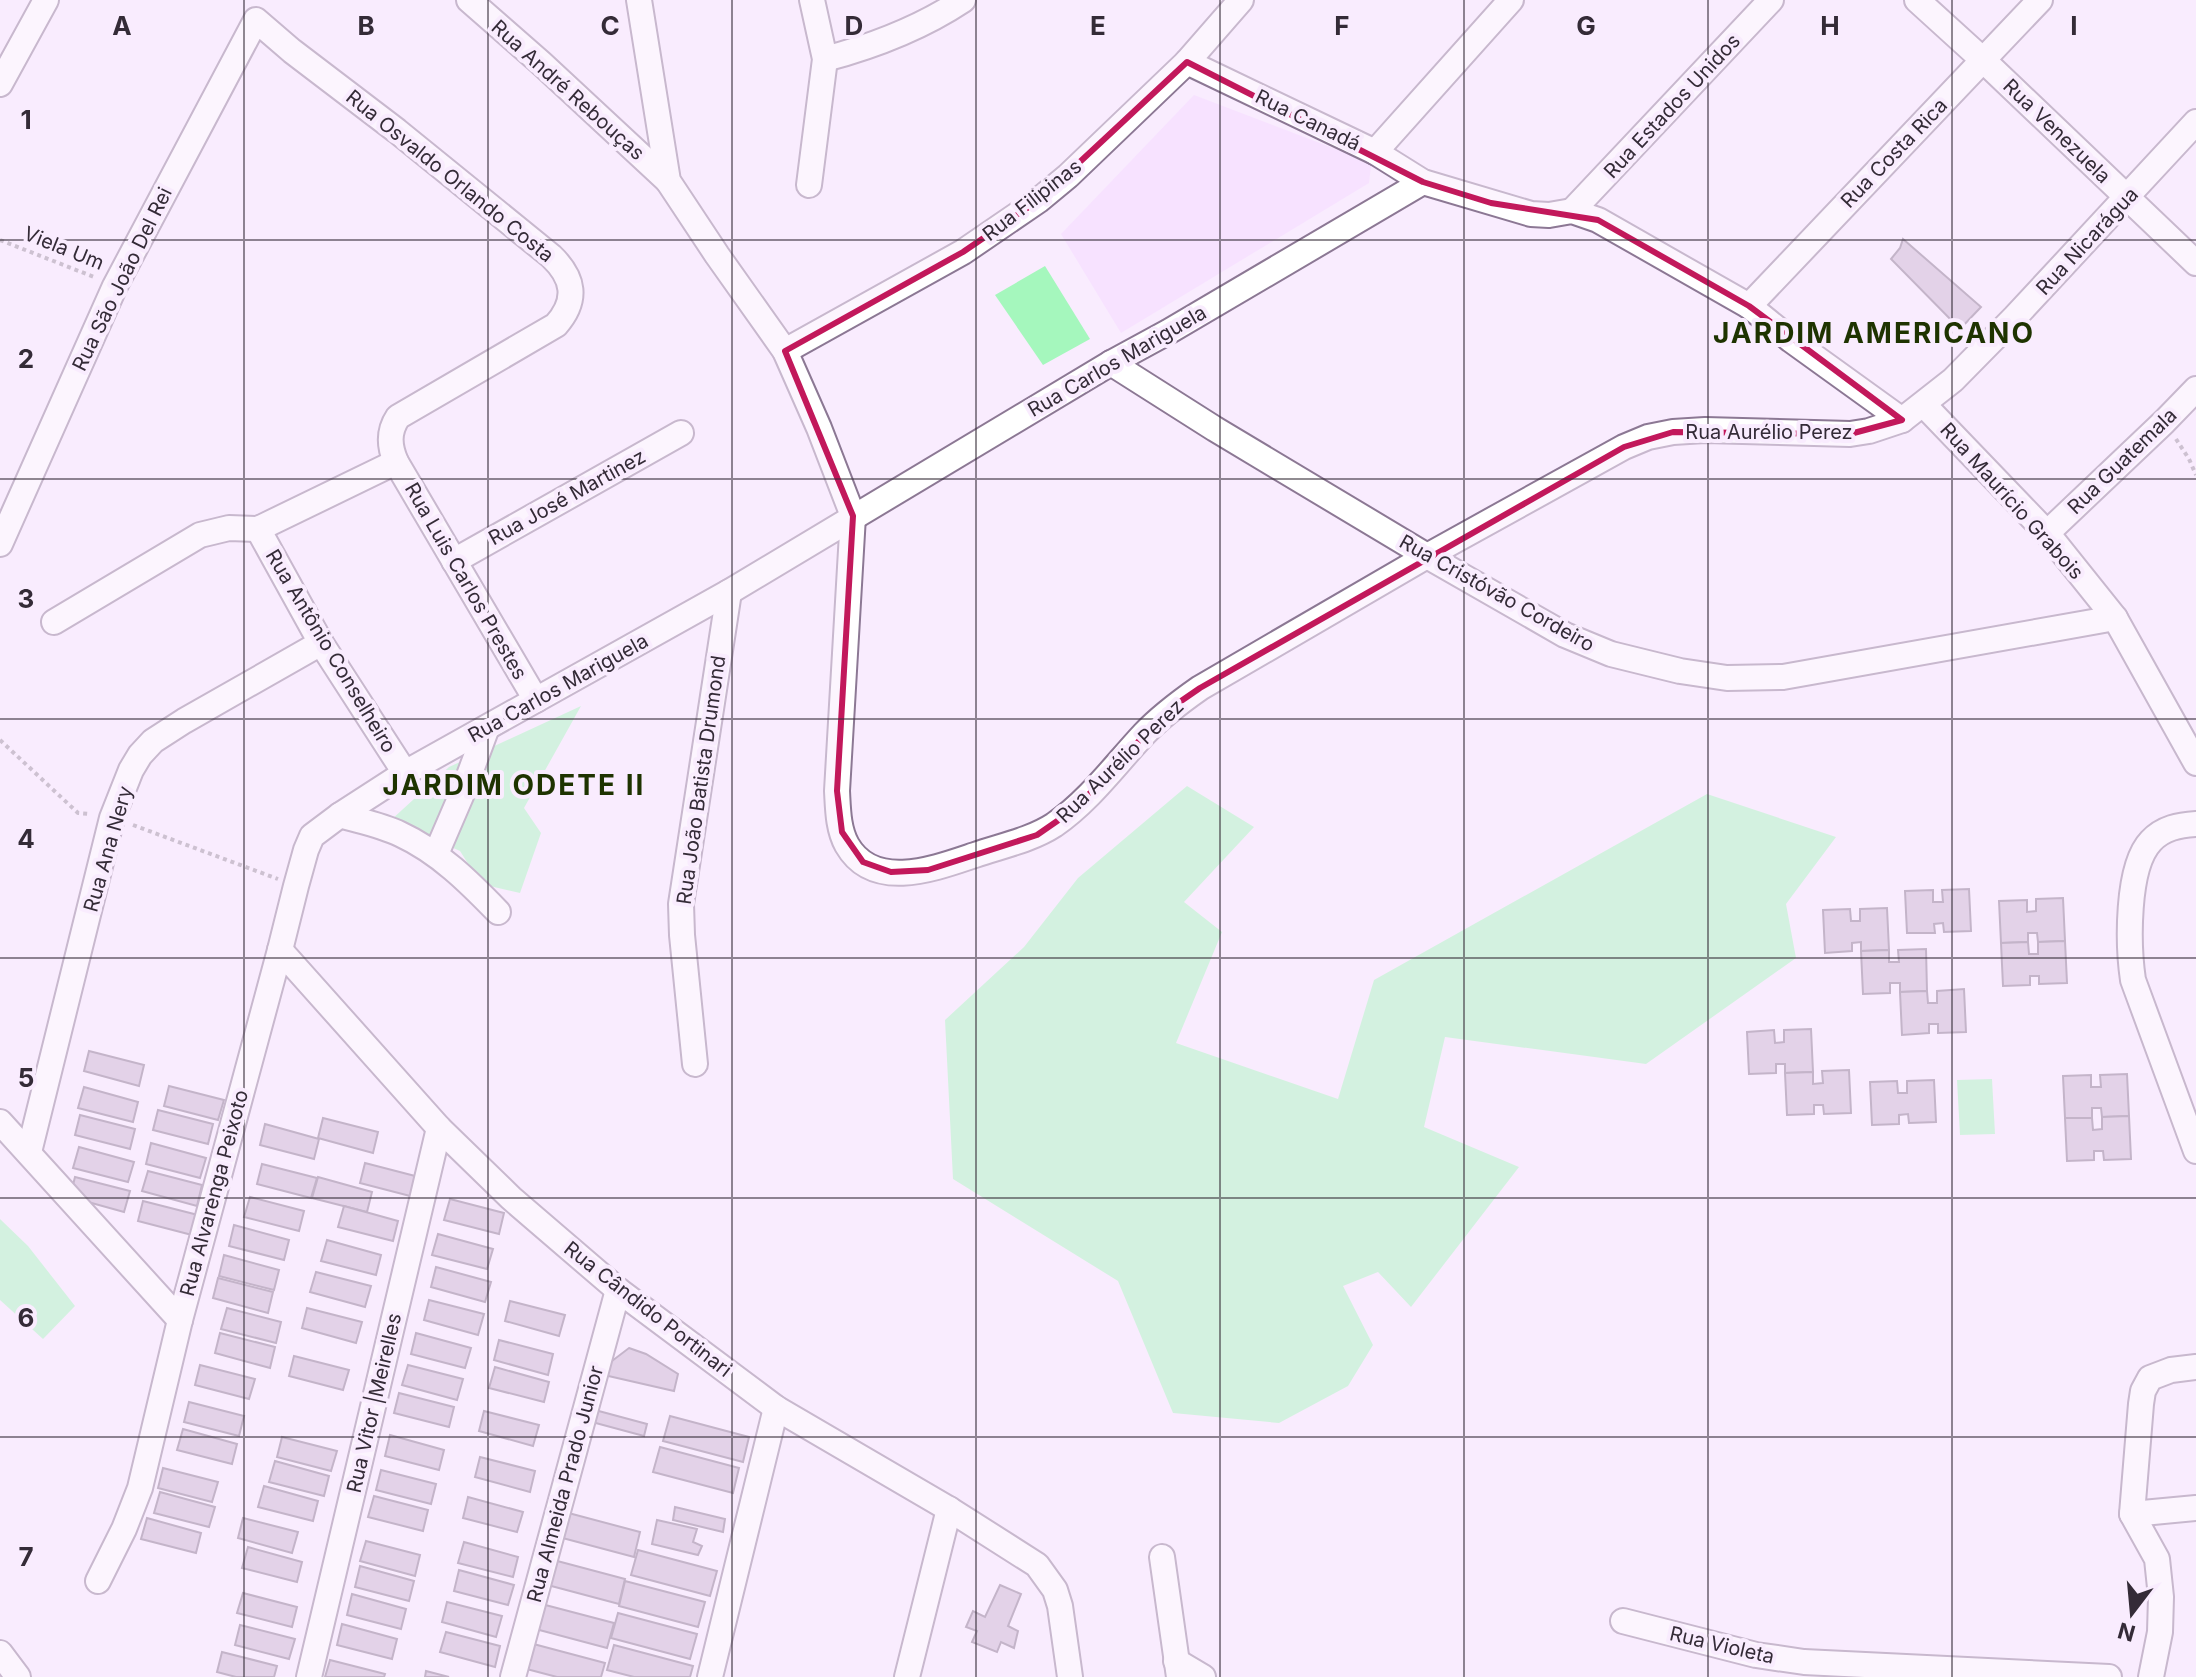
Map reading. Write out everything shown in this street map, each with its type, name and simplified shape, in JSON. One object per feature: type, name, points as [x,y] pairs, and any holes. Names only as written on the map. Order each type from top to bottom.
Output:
[{"type":"street","points":[[0,84],[46,0]]},
{"type":"street","name":"Rua André Rebouças","points":[[469,0],[668,181]]},
{"type":"street","name":"Rua Aurélio Perez","points":[[639,0],[668,181],[785,351],[853,516],[837,791],[839,817],[848,846],[863,862],[891,872],[928,870],[1037,835],[1076,808],[1168,710],[1200,688],[1427,556],[1624,447],[1648,437],[1673,432],[1850,434],[1902,420]]},
{"type":"street","points":[[809,185],[825,59],[812,0]]},
{"type":"street","points":[[825,59],[900,34],[963,0]]},
{"type":"street","name":"Rua Filipinas","points":[[785,351],[963,252],[1039,200],[1187,62],[1241,0]]},
{"type":"street","name":"Rua Canadá","points":[[1187,62],[1375,152],[1511,0]]},
{"type":"street","name":"Rua Estados Unidos","points":[[1572,211],[1771,0]]},
{"type":"street","name":"Rua Venezuela","points":[[1917,0],[2196,263]]},
{"type":"street","name":"Rua Costa Rica","points":[[1749,306],[2040,0]]},
{"type":"street","name":"Rua São João Del Rei","points":[[0,544],[115,286],[256,20]]},
{"type":"street","name":"Rua Osvaldo Orlando Costa","points":[[256,20],[551,256],[568,276],[570,301],[567,313],[556,325],[398,417],[393,425],[390,447],[396,462]]},
{"type":"street","name":"Rua Nicarágua","points":[[1902,420],[1953,380],[1986,347],[2196,122]]},
{"type":"street","points":[[1375,152],[1423,182],[1531,214],[1572,211],[1598,220],[1749,306],[1902,420]]},
{"type":"street","name":"Rua Carlos Mariguela","points":[[340,815],[405,773],[729,592],[1111,363],[1423,182]]},
{"type":"street","name":"Rua Cristóvão Cordeiro","points":[[1111,363],[1427,556],[1565,635],[1611,654],[1680,671],[1727,678],[1783,677],[2115,618]]},
{"type":"street","name":"Rua Guatemala","points":[[2047,533],[2196,389]]},
{"type":"street","name":"Rua Maurício Grabois","points":[[1924,405],[2047,533],[2115,618],[2196,763]]},
{"type":"street","name":"Rua José Martinez","points":[[454,561],[681,433]]},
{"type":"street","points":[[54,622],[200,535],[229,528],[258,529],[396,462]]},
{"type":"street","name":"Rua Luis Carlos Prestes","points":[[396,462],[536,700]]},
{"type":"street","name":"Rua Antônio Conselheiro","points":[[258,529],[321,643],[405,773]]},
{"type":"street","name":"Rua João Batista Drumond","points":[[695,1064],[681,904],[729,592]]},
{"type":"street","name":"Rua Ana Nery","points":[[29,1152],[112,818],[131,770],[153,741],[321,643]]},
{"type":"street","points":[[436,854],[486,730]]},
{"type":"street","points":[[340,815],[400,834],[436,854],[498,912]]},
{"type":"street","name":"Rua Alvarenga Peixoto","points":[[98,1581],[140,1488],[180,1320],[306,850],[312,836],[340,815]]},
{"type":"street","points":[[2196,824],[2167,829],[2150,841],[2143,853],[2133,888],[2130,959],[2133,980],[2196,1151]]},
{"type":"street","name":"Rua Cândido Portinari","points":[[280,950],[439,1128],[511,1198],[618,1290],[776,1408],[949,1509],[1037,1565],[1055,1590],[1060,1606],[1070,1677]]},
{"type":"street","points":[[0,1122],[180,1320]]},
{"type":"street","name":"Rua Vitor |Meirelles","points":[[309,1677],[439,1128]]},
{"type":"street","name":"Rua Almeida Prado Junior","points":[[513,1677],[618,1290]]},
{"type":"street","points":[[2151,1677],[2160,1632],[2161,1597],[2157,1559],[2132,1514],[2141,1404],[2146,1383],[2157,1374],[2196,1367]]},
{"type":"street","points":[[710,1677],[776,1408]]},
{"type":"street","points":[[2132,1514],[2196,1508]]},
{"type":"street","points":[[907,1677],[949,1509]]},
{"type":"street","points":[[1162,1557],[1178,1669],[1203,1677]]},
{"type":"street","name":"Rua Violeta","points":[[1623,1621],[1756,1655],[1788,1660],[1957,1673],[2109,1677]]},
{"type":"street","points":[[0,1653],[18,1677]]},
{"type":"path","name":"Viela Um","points":[[0,240],[115,286]]},
{"type":"path","points":[[2164,422],[2196,475]]},
{"type":"path","points":[[0,740],[78,813],[112,818],[296,886]]},
{"type":"highlighted area","points":[[1187,62],[1423,182],[1491,203],[1598,220],[1749,306],[1902,420],[1850,434],[1673,432],[1624,447],[1200,688],[1168,710],[1076,808],[1037,835],[928,870],[891,872],[863,862],[842,832],[837,791],[853,516],[785,351],[963,252],[1039,200]]},
{"type":"shaded area","points":[[1194,95],[1346,153],[1371,166],[1369,183],[1121,333],[1061,234]]},
{"type":"green space","points":[[1045,266],[1090,339],[1043,365],[995,295]]},
{"type":"green space","points":[[581,706],[524,808],[541,833],[520,893],[481,884],[460,851],[391,820],[449,767]]},
{"type":"green space","points":[[1187,786],[1254,827],[1184,902],[1222,932],[1176,1043],[1338,1099],[1374,980],[1707,794],[1836,837],[1786,904],[1796,958],[1646,1064],[1445,1037],[1424,1127],[1519,1167],[1411,1307],[1378,1272],[1343,1286],[1373,1345],[1348,1386],[1279,1423],[1173,1413],[1118,1281],[953,1179],[945,1020],[1024,947],[1078,878]]},
{"type":"green space","points":[[1992,1079],[1995,1134],[1960,1135],[1957,1080]]},
{"type":"green space","points":[[0,1219],[28,1246],[75,1306],[43,1339],[0,1300]]},
{"type":"building","points":[[1903,239],[1981,307],[1960,329],[1891,259]]},
{"type":"building","points":[[1969,889],[1971,931],[1944,932],[1943,923],[1934,924],[1935,933],[1907,933],[1905,891],[1933,890],[1933,902],[1943,902],[1942,890]]},
{"type":"building","points":[[2063,898],[2065,941],[2038,942],[2037,933],[2028,933],[2028,942],[2001,943],[1999,901],[2027,900],[2027,912],[2036,911],[2036,899]]},
{"type":"building","points":[[1887,908],[1889,950],[1861,951],[1861,942],[1852,943],[1852,951],[1825,953],[1823,910],[1850,909],[1851,921],[1860,921],[1860,909]]},
{"type":"building","points":[[2065,941],[2067,983],[2039,984],[2039,976],[2030,976],[2030,985],[2003,986],[2001,943],[2028,942],[2029,954],[2038,954],[2038,942]]},
{"type":"building","points":[[1926,949],[1927,991],[1900,992],[1900,983],[1890,983],[1890,993],[1863,994],[1861,951],[1889,950],[1889,962],[1899,962],[1898,950]]},
{"type":"building","points":[[1964,989],[1966,1032],[1938,1033],[1938,1024],[1929,1024],[1929,1033],[1902,1035],[1900,992],[1927,991],[1928,1003],[1937,1003],[1937,991]]},
{"type":"building","points":[[1811,1029],[1813,1072],[1785,1073],[1785,1064],[1776,1064],[1776,1073],[1749,1074],[1747,1032],[1774,1030],[1775,1043],[1784,1042],[1784,1030]]},
{"type":"building","points":[[89,1051],[144,1065],[139,1086],[84,1071]]},
{"type":"building","points":[[1849,1070],[1851,1113],[1824,1114],[1823,1105],[1814,1105],[1814,1114],[1787,1115],[1785,1073],[1813,1072],[1813,1084],[1823,1083],[1822,1071]]},
{"type":"building","points":[[2127,1074],[2129,1116],[2102,1117],[2101,1108],[2092,1108],[2092,1118],[2065,1118],[2063,1076],[2091,1075],[2091,1087],[2101,1087],[2100,1075]]},
{"type":"building","points":[[1934,1080],[1936,1122],[1909,1123],[1908,1114],[1899,1115],[1899,1124],[1872,1125],[1870,1082],[1897,1081],[1898,1093],[1907,1093],[1907,1081]]},
{"type":"building","points":[[169,1086],[224,1100],[218,1120],[164,1106]]},
{"type":"building","points":[[84,1087],[138,1102],[133,1122],[78,1108]]},
{"type":"building","points":[[158,1110],[213,1124],[208,1144],[153,1130]]},
{"type":"building","points":[[80,1115],[135,1129],[130,1149],[75,1135]]},
{"type":"building","points":[[2129,1116],[2131,1159],[2104,1160],[2103,1151],[2094,1151],[2094,1160],[2067,1161],[2065,1118],[2092,1118],[2093,1130],[2102,1129],[2102,1117]]},
{"type":"building","points":[[323,1118],[378,1132],[373,1153],[318,1138]]},
{"type":"building","points":[[265,1124],[319,1139],[314,1159],[260,1145]]},
{"type":"building","points":[[151,1143],[206,1158],[200,1178],[146,1164]]},
{"type":"building","points":[[79,1147],[134,1162],[128,1182],[73,1168]]},
{"type":"building","points":[[365,1163],[419,1177],[414,1197],[360,1183]]},
{"type":"building","points":[[262,1164],[317,1178],[311,1198],[257,1184]]},
{"type":"building","points":[[148,1171],[202,1185],[197,1206],[142,1191]]},
{"type":"building","points":[[75,1177],[130,1191],[124,1212],[70,1197]]},
{"type":"building","points":[[318,1177],[372,1192],[367,1212],[312,1198]]},
{"type":"building","points":[[250,1197],[304,1211],[299,1231],[244,1217]]},
{"type":"building","points":[[450,1199],[504,1213],[499,1234],[444,1220]]},
{"type":"building","points":[[143,1201],[198,1215],[192,1235],[138,1221]]},
{"type":"building","points":[[344,1206],[398,1221],[393,1241],[338,1227]]},
{"type":"building","points":[[234,1225],[289,1240],[284,1260],[229,1246]]},
{"type":"building","points":[[438,1234],[493,1249],[487,1269],[432,1255]]},
{"type":"building","points":[[327,1240],[381,1255],[376,1275],[321,1261]]},
{"type":"building","points":[[224,1255],[279,1270],[274,1290],[219,1276]]},
{"type":"building","points":[[436,1267],[491,1282],[485,1302],[431,1287]]},
{"type":"building","points":[[316,1272],[371,1286],[365,1307],[310,1292]]},
{"type":"building","points":[[218,1278],[273,1292],[268,1313],[213,1298]]},
{"type":"building","points":[[429,1300],[484,1314],[478,1335],[424,1320]]},
{"type":"building","points":[[510,1301],[565,1315],[559,1336],[505,1321]]},
{"type":"building","points":[[227,1308],[281,1322],[276,1343],[221,1329]]},
{"type":"building","points":[[307,1308],[362,1322],[356,1343],[302,1328]]},
{"type":"building","points":[[220,1333],[275,1347],[270,1368],[215,1353]]},
{"type":"building","points":[[416,1333],[471,1348],[465,1368],[411,1354]]},
{"type":"building","points":[[499,1340],[553,1354],[548,1375],[494,1360]]},
{"type":"building","points":[[629,1348],[646,1354],[678,1374],[674,1391],[604,1375],[608,1364]]},
{"type":"building","points":[[294,1356],[349,1370],[343,1390],[289,1376]]},
{"type":"building","points":[[200,1365],[255,1379],[249,1399],[195,1385]]},
{"type":"building","points":[[408,1365],[463,1379],[457,1400],[402,1385]]},
{"type":"building","points":[[495,1367],[549,1382],[544,1402],[489,1388]]},
{"type":"building","points":[[399,1393],[454,1407],[449,1427],[394,1413]]},
{"type":"building","points":[[189,1402],[244,1416],[239,1436],[184,1422]]},
{"type":"building","points":[[595,1410],[647,1424],[644,1436],[592,1422]]},
{"type":"building","points":[[484,1411],[539,1425],[533,1446],[479,1431]]},
{"type":"building","points":[[670,1416],[749,1437],[743,1462],[663,1441]]},
{"type":"building","points":[[183,1429],[237,1444],[232,1464],[177,1450]]},
{"type":"building","points":[[390,1435],[444,1450],[439,1470],[385,1456]]},
{"type":"building","points":[[282,1437],[337,1451],[331,1471],[277,1457]]},
{"type":"building","points":[[660,1447],[739,1468],[733,1493],[653,1472]]},
{"type":"building","points":[[480,1457],[535,1471],[530,1492],[475,1477]]},
{"type":"building","points":[[275,1461],[329,1476],[324,1496],[269,1482]]},
{"type":"building","points":[[163,1468],[218,1482],[212,1502],[158,1488]]},
{"type":"building","points":[[381,1470],[436,1484],[431,1504],[376,1490]]},
{"type":"building","points":[[264,1486],[318,1501],[313,1521],[258,1507]]},
{"type":"building","points":[[160,1492],[215,1507],[209,1527],[154,1513]]},
{"type":"building","points":[[374,1496],[428,1510],[423,1531],[368,1517]]},
{"type":"building","points":[[468,1497],[523,1512],[517,1532],[463,1518]]},
{"type":"building","points":[[675,1507],[725,1519],[723,1532],[673,1520]]},
{"type":"building","points":[[561,1511],[640,1532],[634,1557],[555,1536]]},
{"type":"building","points":[[147,1518],[201,1533],[196,1553],[141,1539]]},
{"type":"building","points":[[243,1518],[298,1532],[292,1553],[238,1538]]},
{"type":"building","points":[[657,1520],[697,1529],[693,1542],[702,1546],[698,1555],[652,1544]]},
{"type":"building","points":[[366,1541],[420,1555],[415,1576],[360,1561]]},
{"type":"building","points":[[464,1542],[518,1557],[513,1577],[458,1563]]},
{"type":"building","points":[[248,1547],[302,1562],[297,1582],[242,1568]]},
{"type":"building","points":[[638,1550],[717,1571],[710,1596],[631,1575]]},
{"type":"building","points":[[546,1558],[625,1579],[619,1604],[540,1583]]},
{"type":"building","points":[[360,1566],[414,1581],[409,1601],[355,1587]]},
{"type":"building","points":[[459,1570],[514,1585],[508,1605],[454,1591]]},
{"type":"building","points":[[625,1581],[705,1602],[698,1627],[619,1606]]},
{"type":"building","points":[[1000,1585],[1021,1594],[1008,1626],[1018,1631],[1014,1648],[1001,1642],[997,1652],[972,1642],[977,1631],[966,1627],[973,1611],[985,1617]]},
{"type":"building","points":[[243,1593],[297,1607],[292,1627],[237,1613]]},
{"type":"building","points":[[352,1594],[406,1609],[401,1629],[347,1615]]},
{"type":"building","points":[[447,1602],[502,1616],[496,1637],[442,1622]]},
{"type":"building","points":[[534,1602],[614,1623],[607,1648],[528,1627]]},
{"type":"building","points":[[618,1613],[697,1634],[690,1659],[611,1638]]},
{"type":"building","points":[[342,1624],[397,1639],[392,1659],[337,1645]]},
{"type":"building","points":[[240,1625],[295,1639],[289,1659],[235,1645]]},
{"type":"building","points":[[446,1632],[500,1646],[495,1667],[440,1652]]},
{"type":"building","points":[[526,1642],[605,1663],[601,1677],[557,1677],[519,1667]]},
{"type":"building","points":[[614,1645],[693,1666],[690,1677],[634,1677],[607,1670]]},
{"type":"building","points":[[222,1652],[277,1666],[274,1677],[236,1677],[217,1672]]},
{"type":"building","points":[[330,1660],[385,1674],[384,1677],[325,1677]]},
{"type":"building","points":[[426,1671],[449,1677],[425,1677]]},
{"type":"district","name":"JARDIM AMERICANO","points":[[1874,333]]},
{"type":"district","name":"JARDIM ODETE II","points":[[514,785]]}]
